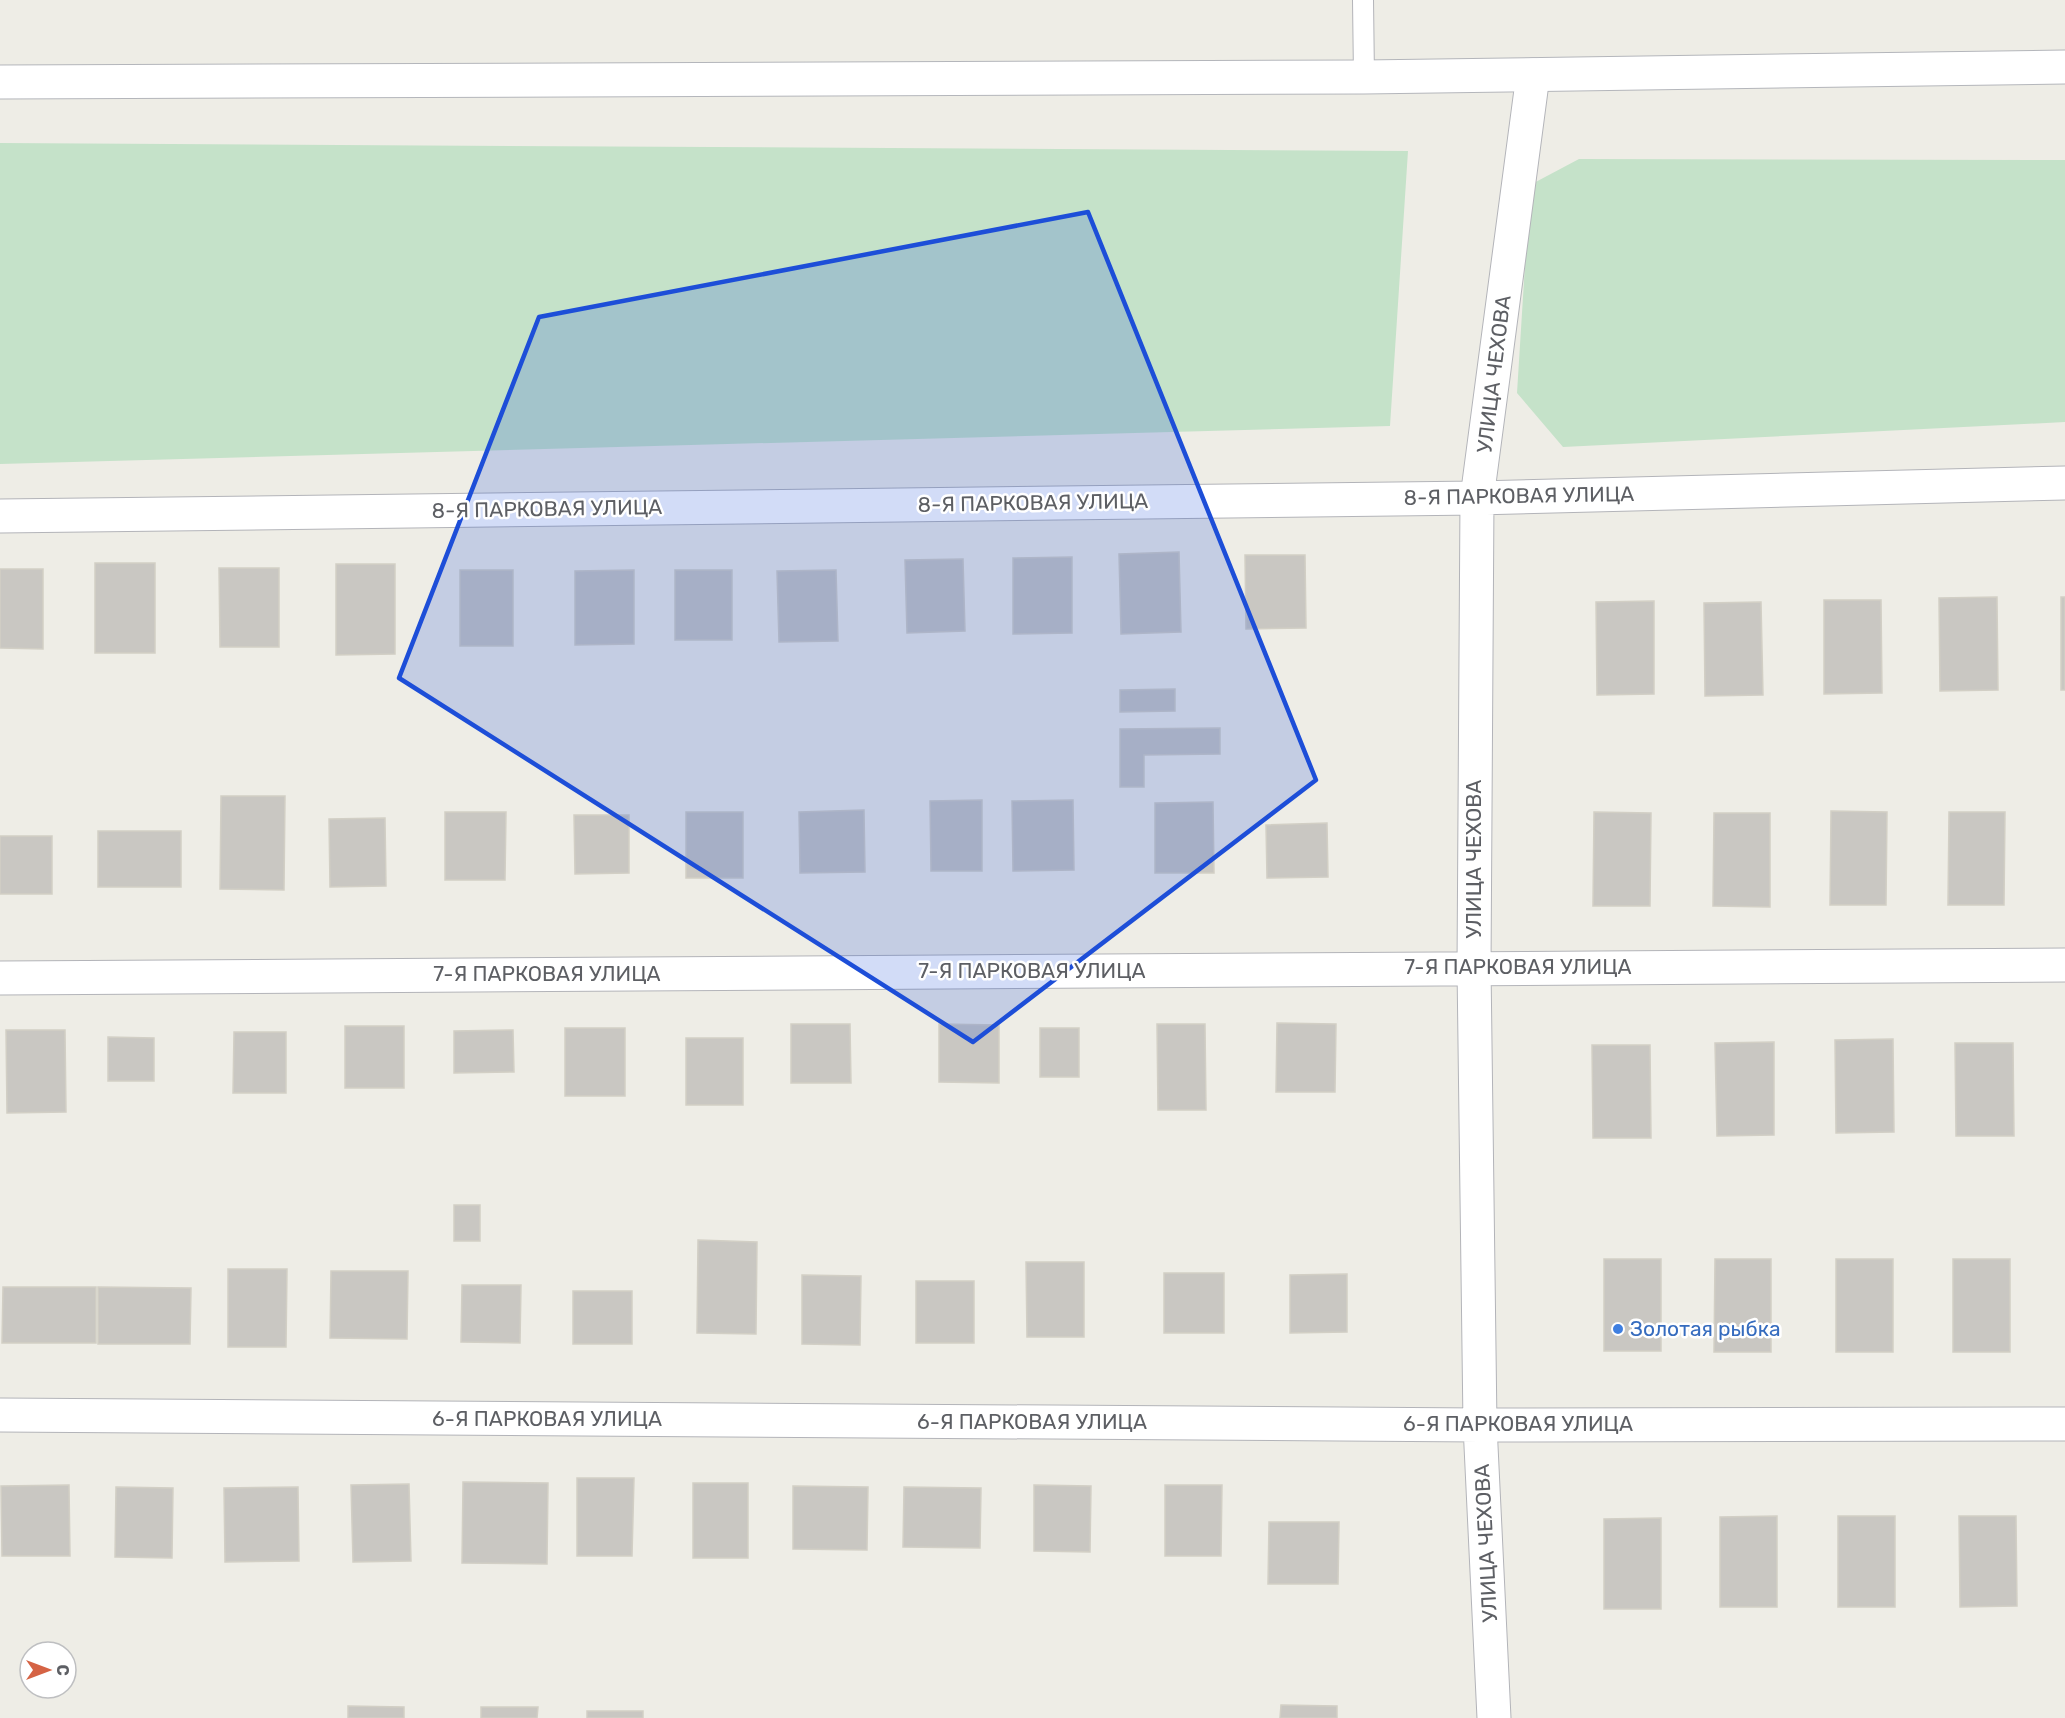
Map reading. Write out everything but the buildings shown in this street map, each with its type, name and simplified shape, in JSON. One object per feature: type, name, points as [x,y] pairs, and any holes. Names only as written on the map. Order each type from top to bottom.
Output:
[{"type":"street","points":[[0,82],[1364,77],[2065,67]]},
{"type":"street","name":"УЛИЦА ЧЕХОВА","points":[[1494,1718],[1480,1425],[1474,967],[1477,498],[1533,75]]},
{"type":"street","name":"8-Я ПАРКОВАЯ УЛИЦА","points":[[0,516],[1477,498],[2065,483]]},
{"type":"street","name":"7-Я ПАРКОВАЯ УЛИЦА","points":[[0,978],[2065,965]]},
{"type":"street","name":"6-Я ПАРКОВАЯ УЛИЦА","points":[[0,1415],[1480,1425],[2065,1424]]},
{"type":"lane","points":[[1363,0],[1364,77]]},
{"type":"highlighted area","points":[[1088,212],[1316,780],[973,1042],[399,678],[539,317]]},
{"type":"green space","points":[[0,143],[1408,151],[1390,426],[0,464]]},
{"type":"green space","points":[[1579,159],[2065,160],[2065,422],[1563,447],[1517,393],[1530,185]]},
{"type":"place","name":"Золотая рыбка","points":[[1618,1329]]}]
